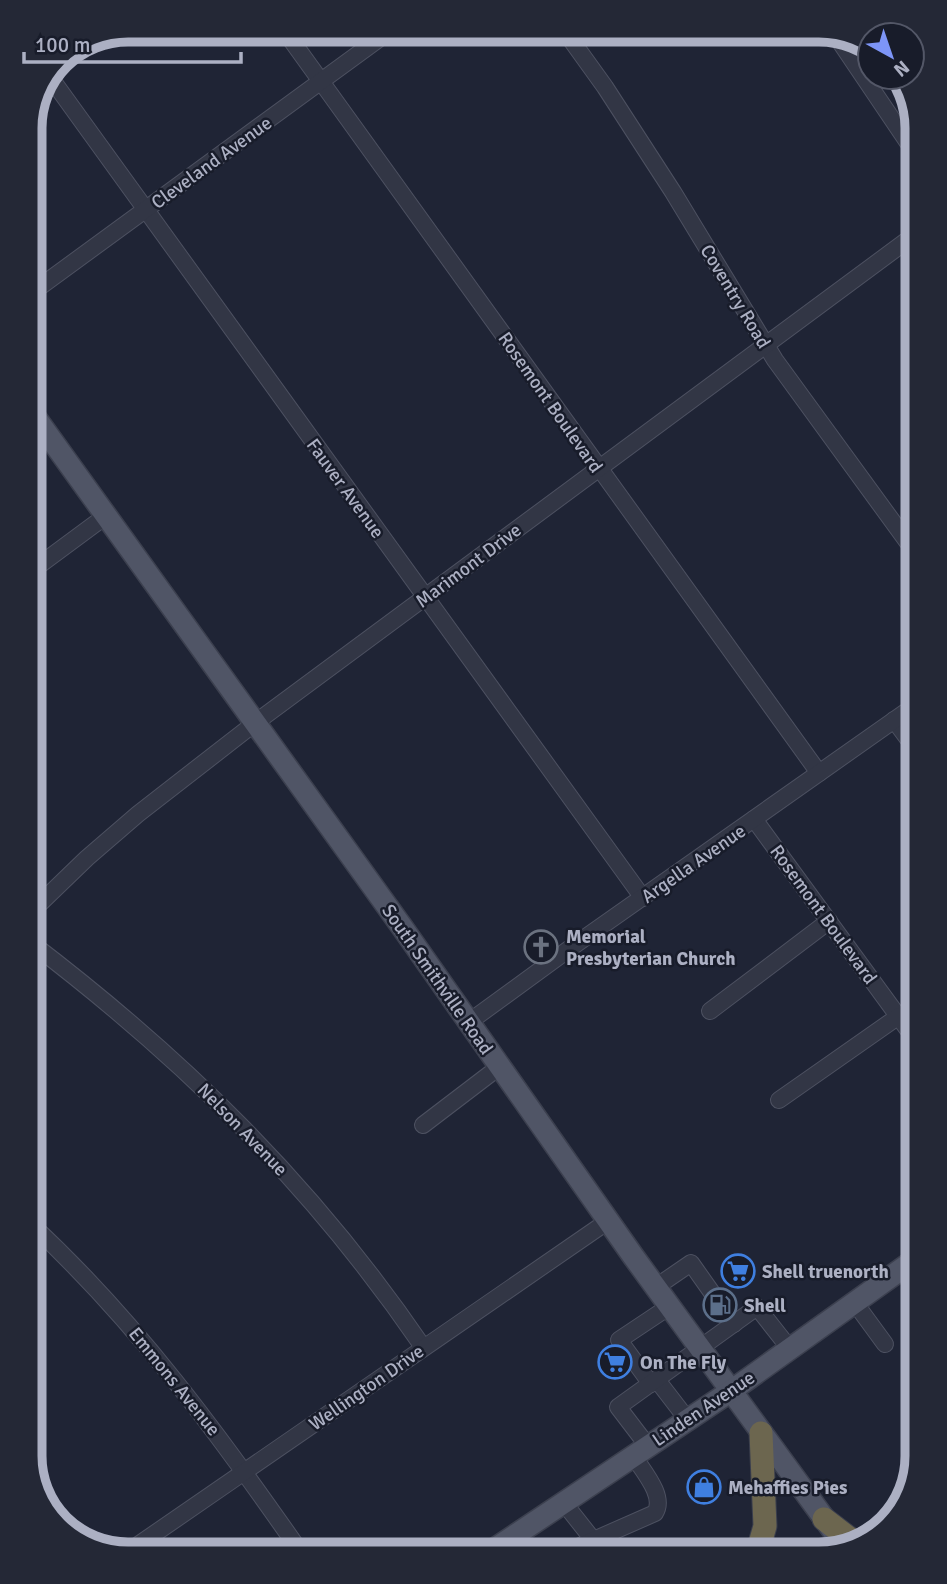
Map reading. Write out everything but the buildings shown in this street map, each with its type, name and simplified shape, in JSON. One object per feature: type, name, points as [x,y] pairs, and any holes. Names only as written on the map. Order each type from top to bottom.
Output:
[{"type":"highway","points":[[760,1542],[765,1526],[761,1433]]},
{"type":"highway","points":[[824,1519],[847,1537]]},
{"type":"main road","name":"South Smithville Road","points":[[42,426],[469,1022],[608,1221],[839,1539]]},
{"type":"main road","name":"Linden Avenue","points":[[522,1542],[564,1503],[731,1391],[905,1267]]},
{"type":"street","name":"Rosemont Boulevard","points":[[292,42],[819,773]]},
{"type":"street","name":"Cleveland Avenue","points":[[42,285],[374,42]]},
{"type":"street","name":"Coventry Road","points":[[573,42],[673,192],[765,343],[905,538]]},
{"type":"street","points":[[843,46],[905,138]]},
{"type":"street","name":"Fauver Avenue","points":[[55,84],[643,898]]},
{"type":"street","name":"Marimont Drive","points":[[42,901],[138,814],[255,723],[905,242]]},
{"type":"street","points":[[42,563],[107,515]]},
{"type":"street","name":"Argella Avenue","points":[[469,1022],[905,712]]},
{"type":"street","points":[[894,720],[905,735]]},
{"type":"street","name":"Rosemont Boulevard","points":[[754,819],[905,1025]]},
{"type":"street","points":[[710,1011],[829,921]]},
{"type":"street","name":"Nelson Avenue","points":[[42,951],[143,1031],[255,1138],[357,1256],[423,1347]]},
{"type":"street","points":[[779,1100],[899,1016]]},
{"type":"street","points":[[423,1125],[499,1067]]},
{"type":"street","name":"Wellington Drive","points":[[143,1542],[608,1221]]},
{"type":"street","name":"Emmons Avenue","points":[[42,1235],[130,1325],[182,1388],[294,1542]]},
{"type":"street","points":[[656,1287],[691,1263],[734,1324]]},
{"type":"street","points":[[855,1303],[885,1344]]},
{"type":"street","points":[[670,1306],[619,1340],[687,1419]]},
{"type":"street","points":[[564,1503],[594,1541],[655,1513],[658,1509],[656,1493],[640,1450],[618,1407],[757,1307],[790,1349]]},
{"type":"place","name":"Memorial Presbyterian Church","points":[[541,947]]},
{"type":"place","name":"Shell truenorth","points":[[738,1271]]},
{"type":"place","name":"Shell","points":[[720,1305]]},
{"type":"place","name":"On The Fly","points":[[615,1362]]},
{"type":"place","name":"Mehaffies Pies","points":[[704,1487]]}]
